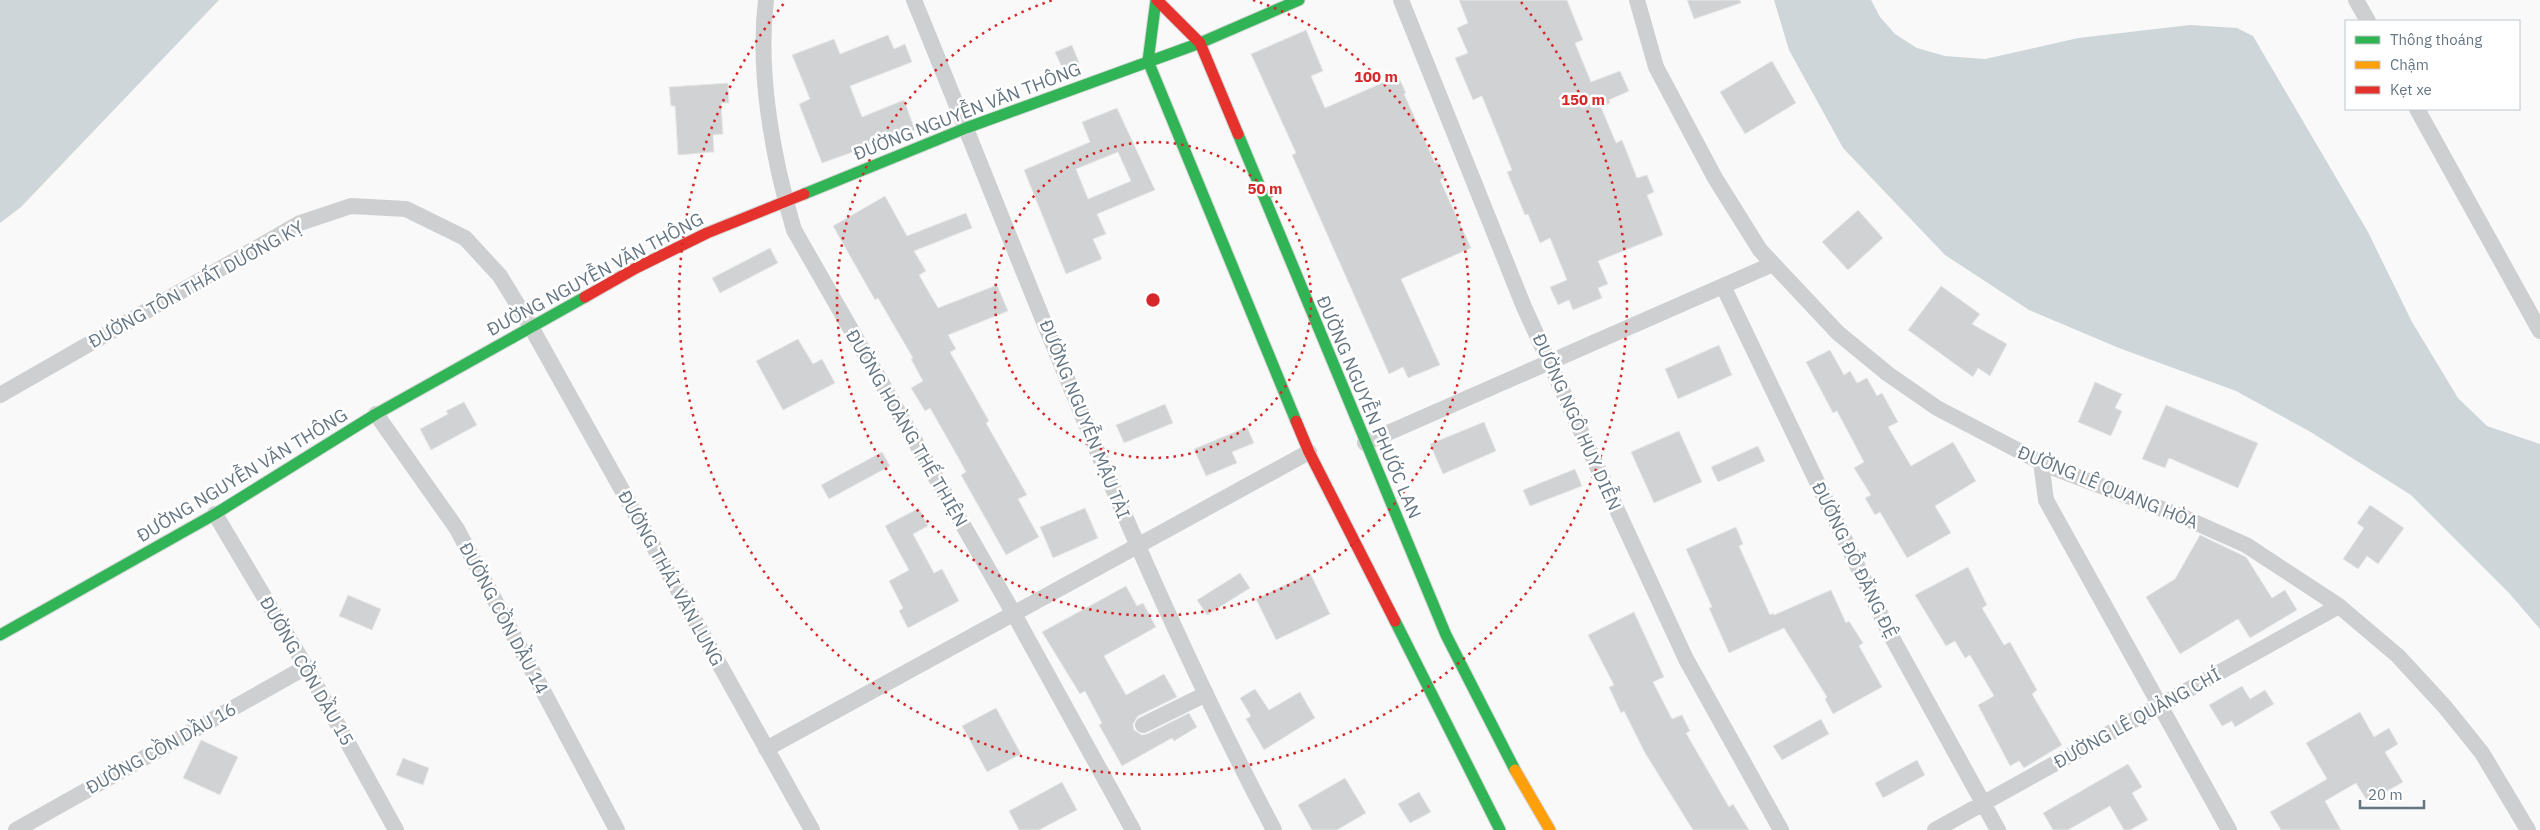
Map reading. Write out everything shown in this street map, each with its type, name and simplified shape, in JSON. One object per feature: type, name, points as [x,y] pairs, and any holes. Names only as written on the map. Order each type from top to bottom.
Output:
[{"type":"main road","name":"ĐƯỜNG NGUYỄN PHƯỚC LAN","points":[[1157,0],[1200,43],[1446,635],[1501,746],[1550,830]]},
{"type":"main road","name":"ĐƯỜNG NGUYỄN PHƯỚC LAN","points":[[1157,0],[1148,61],[1309,452],[1500,830]]},
{"type":"main road","name":"ĐƯỜNG NGUYỄN VĂN THÔNG","points":[[0,635],[216,514],[376,414],[636,268],[707,233],[966,128],[1200,43],[1299,0]]},
{"type":"street","name":"ĐƯỜNG HOÀNG THẾ THIỆN","points":[[766,0],[763,23],[768,105],[785,201],[794,230],[1014,614],[1133,830]]},
{"type":"street","name":"ĐƯỜNG NGUYỄN MẬU TÀI","points":[[914,0],[1136,546],[1206,694],[1274,830]]},
{"type":"street","name":"ĐƯỜNG NGÔ HUY DIỄN","points":[[1401,0],[1524,307],[1686,659],[1781,830]]},
{"type":"street","name":"ĐƯỜNG LÊ QUANG HÒA","points":[[1637,0],[1656,67],[1730,203],[1760,250],[1838,333],[1888,374],[1937,408],[2040,462],[2183,516],[2246,545],[2339,606],[2398,656],[2444,707],[2482,753],[2528,830]]},
{"type":"street","points":[[2356,0],[2367,20]]},
{"type":"street","points":[[2418,110],[2540,331]]},
{"type":"street","name":"ĐƯỜNG TÔN THẤT DƯƠNG KỴ","points":[[0,395],[300,223],[351,206],[406,209],[465,238],[500,276],[530,327]]},
{"type":"street","points":[[1365,442],[1772,264]]},
{"type":"street","name":"ĐƯỜNG ĐỖ ĐĂNG ĐỆ","points":[[1723,286],[1890,634],[1998,830]]},
{"type":"street","name":"ĐƯỜNG THÁI VĂN LUNG","points":[[530,327],[812,830]]},
{"type":"street","name":"ĐƯỜNG CỒN DẦU 14","points":[[376,414],[457,529],[617,830]]},
{"type":"street","points":[[766,749],[1309,452]]},
{"type":"street","points":[[2040,462],[2046,500],[2229,830]]},
{"type":"street","name":"ĐƯỜNG CỒN DẦU 15","points":[[216,514],[306,667],[391,828]]},
{"type":"street","name":"ĐƯỜNG LÊ QUẢNG CHÍ","points":[[1935,830],[2339,606]]},
{"type":"street","name":"ĐƯỜNG CỒN DẦU 16","points":[[16,830],[306,667]]},
{"type":"street","points":[[1142,725],[1206,694]]},
{"type":"shaded area","points":[[0,0],[219,0],[21,207],[0,223]]},
{"type":"shaded area","points":[[1774,0],[1871,0],[1880,17],[1895,34],[1917,48],[1945,56],[1985,59],[2078,38],[2190,25],[2237,28],[2253,36],[2368,232],[2412,322],[2458,398],[2487,426],[2540,444],[2540,629],[2509,593],[2411,495],[2309,431],[2236,391],[2119,348],[2029,310],[1945,255],[1843,148],[1789,50]]},
{"type":"building","points":[[1459,0],[1567,0],[1583,40],[1575,43],[1591,82],[1620,71],[1629,91],[1609,100],[1610,103],[1601,107],[1616,143],[1622,140],[1637,178],[1647,175],[1654,192],[1647,195],[1663,235],[1598,261],[1608,284],[1598,288],[1602,298],[1573,310],[1569,300],[1558,305],[1550,287],[1567,280],[1550,238],[1540,243],[1528,214],[1525,215],[1507,172],[1512,170],[1482,96],[1473,100],[1455,58],[1468,53],[1457,28],[1468,23]]},
{"type":"building","points":[[1687,0],[1740,0],[1741,3],[1694,19]]},
{"type":"building","points":[[1306,30],[1323,71],[1311,76],[1325,108],[1398,76],[1406,93],[1404,94],[1435,163],[1438,162],[1445,177],[1440,180],[1471,248],[1401,279],[1440,365],[1408,378],[1403,367],[1389,374],[1292,155],[1296,153],[1251,54]]},
{"type":"building","points":[[888,35],[894,49],[905,44],[912,62],[850,86],[862,117],[904,100],[915,130],[822,163],[799,104],[810,99],[792,55],[834,39],[840,54]]},
{"type":"building","points":[[1072,45],[1080,65],[1064,72],[1055,52]]},
{"type":"building","points":[[1772,61],[1796,103],[1745,134],[1720,92]]},
{"type":"building","points":[[728,83],[729,103],[721,103],[723,134],[713,135],[714,152],[678,155],[675,106],[671,106],[669,87]]},
{"type":"building","points":[[1117,108],[1155,190],[1097,214],[1106,234],[1093,239],[1102,259],[1066,274],[1024,170],[1090,142],[1082,122]],"holes":[[[1118,152],[1131,181],[1088,199],[1076,169]]]},
{"type":"building","points":[[885,196],[907,236],[966,213],[972,228],[914,251],[926,271],[919,275],[938,308],[997,285],[1008,311],[948,335],[956,349],[950,352],[989,421],[986,423],[1027,495],[1018,499],[1039,537],[1006,555],[961,475],[966,472],[958,457],[930,408],[925,411],[911,388],[923,381],[911,359],[913,358],[878,298],[875,300],[833,226]]},
{"type":"building","points":[[1858,210],[1883,238],[1848,270],[1822,242]]},
{"type":"building","points":[[770,248],[778,263],[720,293],[712,278]]},
{"type":"building","points":[[1941,286],[1980,314],[1972,324],[2007,344],[1990,376],[1978,368],[1973,377],[1908,330]]},
{"type":"building","points":[[798,339],[813,364],[822,359],[835,383],[783,410],[756,361]]},
{"type":"building","points":[[1719,345],[1732,375],[1678,399],[1665,369]]},
{"type":"building","points":[[1830,350],[1844,375],[1850,371],[1857,383],[1867,378],[1877,396],[1882,393],[1898,422],[1888,427],[1911,466],[1953,442],[1976,481],[1935,506],[1951,533],[1907,558],[1880,512],[1875,515],[1865,498],[1871,495],[1854,468],[1864,462],[1837,411],[1833,413],[1806,362]]},
{"type":"building","points":[[2095,382],[2122,394],[2115,408],[2122,411],[2111,436],[2078,422]]},
{"type":"building","points":[[464,402],[477,425],[431,450],[420,429],[448,414],[446,411]]},
{"type":"building","points":[[1165,404],[1173,423],[1124,443],[1116,425]]},
{"type":"building","points":[[2166,405],[2258,443],[2238,488],[2169,458],[2165,468],[2142,459]]},
{"type":"building","points":[[1484,422],[1496,451],[1443,474],[1430,444]]},
{"type":"building","points":[[1247,427],[1254,443],[1232,452],[1237,463],[1206,476],[1194,449]]},
{"type":"building","points":[[1679,431],[1702,482],[1654,503],[1631,452]]},
{"type":"building","points":[[1758,446],[1765,461],[1718,482],[1711,467]]},
{"type":"building","points":[[882,452],[890,466],[829,499],[821,485]]},
{"type":"building","points":[[1575,469],[1582,486],[1530,506],[1523,490]]},
{"type":"building","points":[[2370,505],[2404,528],[2378,564],[2367,556],[2358,569],[2343,559],[2364,528],[2357,523]]},
{"type":"building","points":[[919,508],[928,526],[913,534],[934,573],[942,569],[959,601],[908,628],[899,611],[903,608],[889,581],[909,570],[885,526]]},
{"type":"building","points":[[1085,508],[1098,538],[1053,558],[1040,527]]},
{"type":"building","points":[[1736,527],[1743,544],[1739,546],[1770,615],[1773,613],[1774,615],[1831,590],[1846,623],[1849,621],[1863,643],[1859,646],[1882,687],[1833,714],[1825,699],[1827,697],[1784,628],[1729,653],[1709,608],[1712,607],[1686,549]]},
{"type":"building","points":[[2200,535],[2246,557],[2272,598],[2285,590],[2297,610],[2250,638],[2238,619],[2180,654],[2146,597],[2175,579]]},
{"type":"building","points":[[1968,567],[1987,605],[1982,608],[2004,645],[2010,642],[2037,690],[2032,694],[2062,745],[2024,768],[2019,761],[2010,766],[1978,705],[1994,696],[1970,655],[1965,658],[1955,641],[1946,646],[1915,595]]},
{"type":"building","points":[[1240,573],[1250,588],[1207,615],[1197,600]]},
{"type":"building","points":[[1310,573],[1330,614],[1276,640],[1256,599]]},
{"type":"building","points":[[1126,586],[1137,606],[1143,603],[1156,627],[1104,656],[1126,695],[1164,674],[1177,697],[1138,716],[1133,724],[1134,730],[1142,735],[1147,734],[1189,713],[1197,727],[1174,741],[1172,738],[1122,766],[1099,725],[1102,723],[1085,691],[1080,694],[1042,632]]},
{"type":"building","points":[[348,595],[381,609],[372,630],[339,616]]},
{"type":"building","points":[[1634,612],[1664,677],[1653,682],[1672,719],[1682,715],[1690,731],[1686,733],[1729,807],[1733,804],[1749,830],[1693,830],[1645,753],[1624,711],[1621,713],[1609,687],[1614,685],[1588,635]]},
{"type":"building","points":[[2242,686],[2250,699],[2265,690],[2274,704],[2235,727],[2232,721],[2222,726],[2209,705]]},
{"type":"building","points":[[1255,689],[1269,710],[1300,692],[1315,718],[1264,750],[1246,719],[1251,716],[1240,698]]},
{"type":"building","points":[[996,708],[1021,754],[987,772],[962,726]]},
{"type":"building","points":[[2360,712],[2374,737],[2389,728],[2398,744],[2385,752],[2403,782],[2368,802],[2356,783],[2325,801],[2341,830],[2281,830],[2270,812],[2327,779],[2306,743]]},
{"type":"building","points":[[1821,719],[1829,734],[1782,760],[1773,746]]},
{"type":"building","points":[[201,740],[238,757],[220,795],[183,778]]},
{"type":"building","points":[[403,758],[429,768],[423,785],[396,775]]},
{"type":"building","points":[[1917,760],[1925,775],[1883,798],[1875,783]]},
{"type":"building","points":[[2128,764],[2142,787],[2132,793],[2148,820],[2130,830],[2124,830],[2110,806],[2068,830],[2053,830],[2043,813]]},
{"type":"building","points":[[1345,778],[1366,813],[1337,830],[1312,830],[1298,805]]},
{"type":"building","points":[[1062,782],[1077,810],[1039,830],[1019,830],[1009,811]]},
{"type":"building","points":[[1419,792],[1431,812],[1410,823],[1398,804]]},
{"type":"traffic: fast","points":[[1156,0],[1148,61],[1296,421]]},
{"type":"traffic: fast","points":[[804,194],[966,128],[1200,43],[1299,0]]},
{"type":"traffic: fast","points":[[1238,134],[1446,635],[1515,770]]},
{"type":"traffic: fast","points":[[0,635],[215,514],[376,414],[585,297]]},
{"type":"traffic: fast","points":[[1395,621],[1500,830]]},
{"type":"traffic: slow","points":[[1515,770],[1550,830]]},
{"type":"traffic: jam","points":[[1157,0],[1200,43],[1238,134]]},
{"type":"traffic: jam","points":[[585,297],[636,268],[707,233],[804,194]]},
{"type":"traffic: jam","points":[[1296,421],[1309,452],[1395,621]]}]
